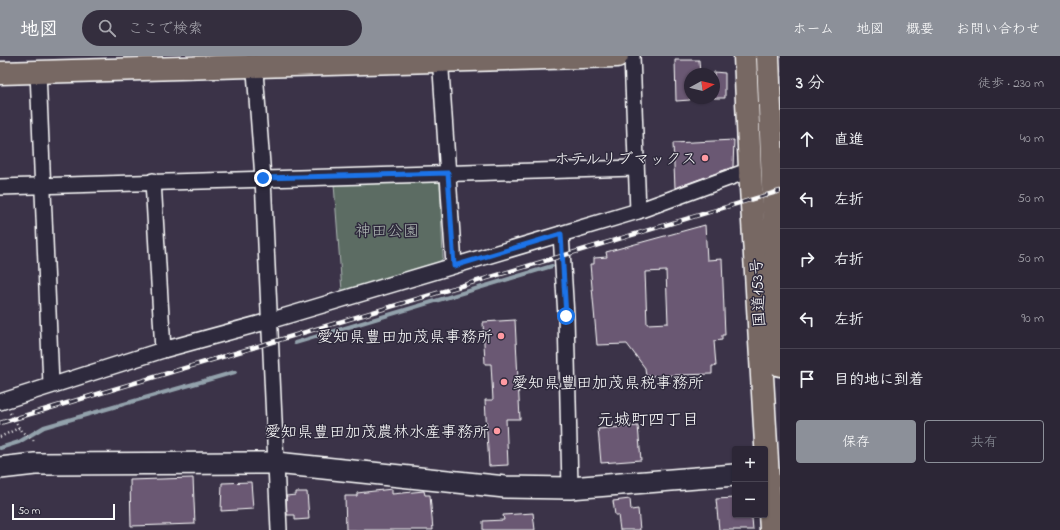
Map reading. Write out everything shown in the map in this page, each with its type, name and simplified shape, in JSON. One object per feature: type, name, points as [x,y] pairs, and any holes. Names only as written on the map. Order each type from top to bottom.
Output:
[{"type":"highway","points":[[0,73],[38,72],[144,63],[617,56]]},
{"type":"highway","name":"国道153号","points":[[745,56],[750,170],[771,472],[770,530]]},
{"type":"highway","name":"国道153号","points":[[768,56],[776,164],[780,365]]},
{"type":"street","points":[[632,56],[635,168],[638,211]]},
{"type":"street","points":[[440,59],[454,266]]},
{"type":"street","points":[[255,61],[263,178],[280,530]]},
{"type":"street","points":[[38,72],[41,185],[51,384]]},
{"type":"street","points":[[0,186],[635,168]]},
{"type":"street","points":[[1,402],[51,384],[163,350],[269,321],[638,211],[750,170]]},
{"type":"street","points":[[153,181],[163,350]]},
{"type":"street","points":[[561,234],[566,316],[570,488]]},
{"type":"street","points":[[0,468],[35,464],[276,463],[505,487],[570,488],[732,475]]},
{"type":"path","points":[[1,402],[20,430],[36,442]]},
{"type":"path","points":[[0,437],[20,430]]},
{"type":"green space","name":"神田公園","points":[[435,179],[440,183],[443,258],[440,262],[402,276],[342,291],[334,184]]},
{"type":"building","points":[[675,60],[699,60],[700,68],[684,68],[684,100],[676,101]]},
{"type":"building","points":[[720,73],[725,73],[725,98],[720,98]]},
{"type":"building","points":[[734,140],[733,167],[675,188],[673,143]]},
{"type":"building","points":[[705,225],[707,260],[722,259],[725,335],[722,335],[722,340],[714,341],[716,366],[712,366],[712,374],[646,376],[645,368],[627,344],[597,345],[590,264],[594,264],[594,258],[607,257],[606,252]],"holes":[[[666,271],[668,323],[647,324],[645,272]]]},
{"type":"building","points":[[515,320],[520,419],[506,419],[508,465],[489,466],[485,400],[493,400],[491,364],[485,364],[483,322]]},
{"type":"building","points":[[638,426],[641,460],[601,463],[598,429]]},
{"type":"building","points":[[193,478],[195,524],[131,526],[130,480]]},
{"type":"building","points":[[251,482],[253,509],[221,511],[222,483]]},
{"type":"building","points":[[392,489],[392,494],[424,491],[425,495],[430,495],[433,530],[346,530],[345,496],[357,496],[357,493]]},
{"type":"building","points":[[296,492],[307,492],[309,519],[295,520],[295,515],[287,515],[286,496],[296,495]]},
{"type":"building","points":[[732,498],[732,518],[752,518],[753,530],[719,530],[716,499]]},
{"type":"building","points":[[630,499],[631,510],[638,509],[640,530],[620,530],[618,515],[615,515],[613,501]]},
{"type":"building","points":[[533,513],[535,530],[483,530],[483,521],[504,520],[503,515]]},
{"type":"waterway","points":[[295,343],[552,266]]},
{"type":"waterway","points":[[0,448],[19,442],[44,427],[235,372]]},
{"type":"railway","points":[[0,423],[780,191]]},
{"type":"place","name":"ホテルリブマックス","points":[[705,158]]},
{"type":"place","name":"愛知県豊田加茂県事務所","points":[[501,336]]},
{"type":"place","name":"愛知県豊田加茂県税事務所","points":[[504,382]]},
{"type":"place","name":"愛知県豊田加茂農林水産事務所","points":[[497,431]]},
{"type":"district","name":"元城町四丁目","points":[[648,419]]},
{"type":"route","points":[[263,178],[448,173],[454,266],[561,234],[566,316]]}]
